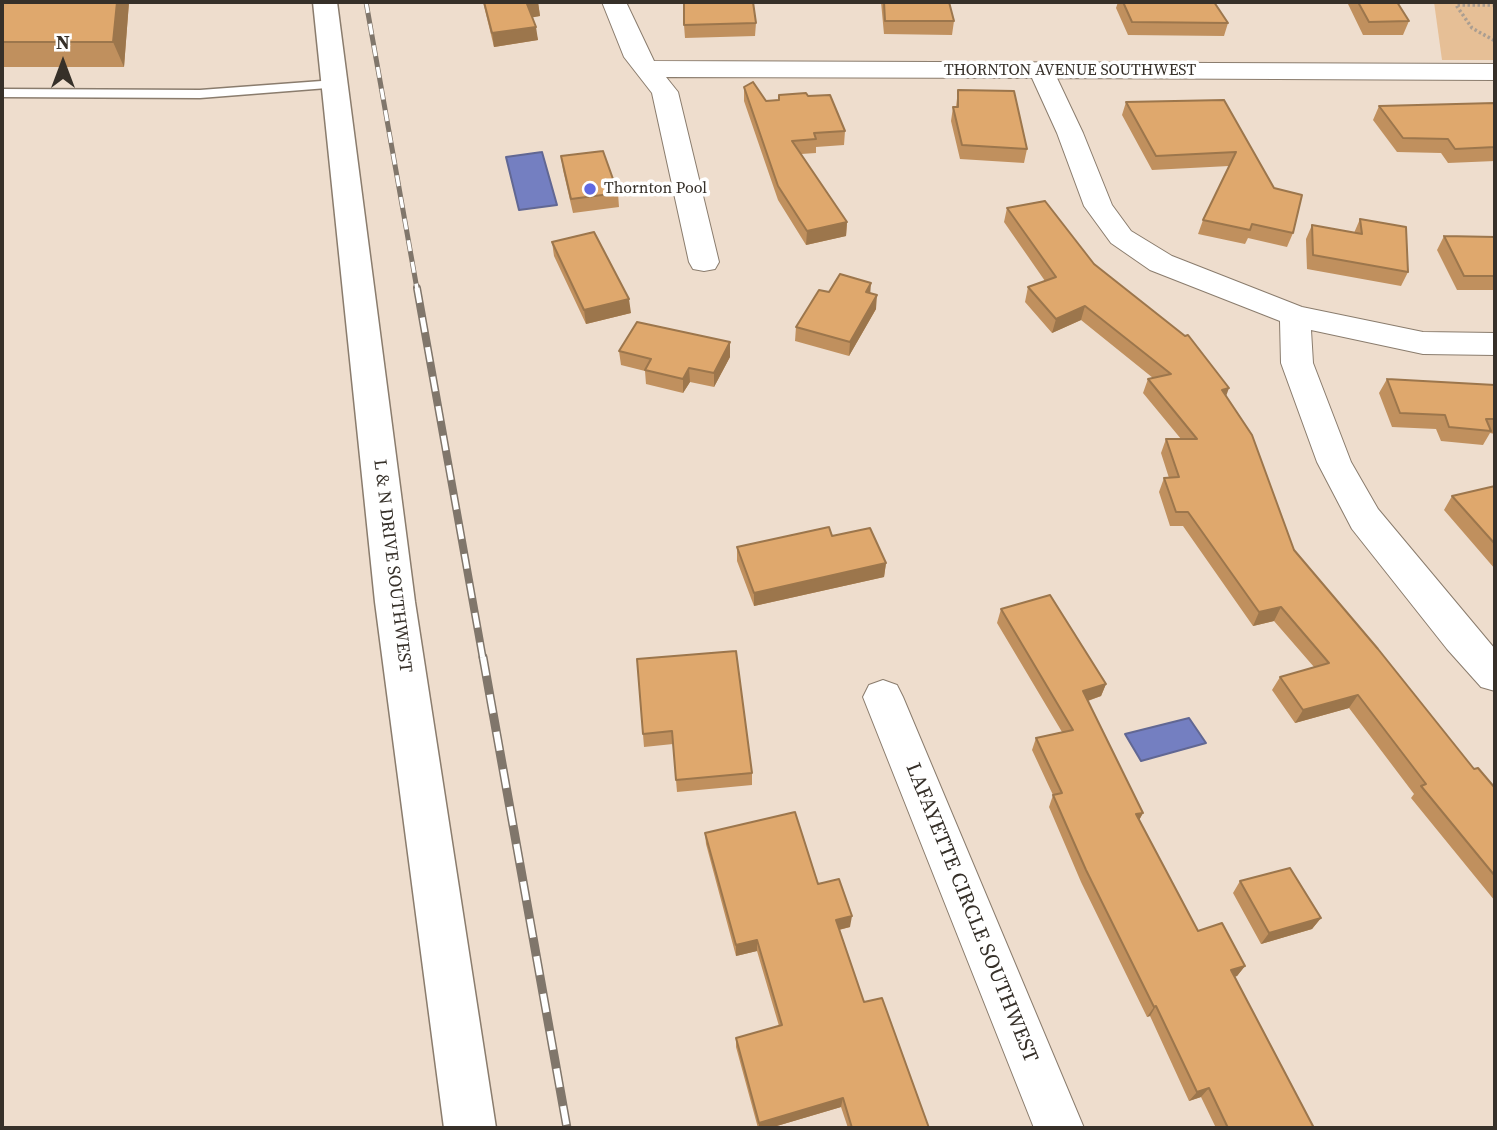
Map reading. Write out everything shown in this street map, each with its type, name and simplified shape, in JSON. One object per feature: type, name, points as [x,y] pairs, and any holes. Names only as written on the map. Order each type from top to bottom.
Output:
[{"type":"street","name":"L & N DRIVE SOUTHWEST","points":[[325,2],[394,592],[470,1128]]},
{"type":"street","points":[[614,2],[637,57],[665,92],[704,262]]},
{"type":"street","name":"THORNTON AVENUE SOUTHWEST","points":[[645,69],[1495,72]]},
{"type":"street","points":[[1041,70],[1070,133],[1098,206],[1121,237],[1161,263],[1295,316],[1423,343],[1495,344]]},
{"type":"street","points":[[1295,316],[1297,363],[1334,462],[1365,519],[1495,676]]},
{"type":"street","name":"LAFAYETTE CIRCLE SOUTHWEST","points":[[883,698],[1059,1128]]},
{"type":"lane","points":[[2,93],[200,94],[335,84]]},
{"type":"path","points":[[1495,5],[1456,5],[1472,29],[1495,41]]},
{"type":"shaded area","points":[[1434,2],[1495,2],[1495,60],[1442,60]]},
{"type":"water","points":[[542,152],[557,205],[519,210],[506,157]]},
{"type":"water","points":[[1189,718],[1206,743],[1141,761],[1125,734]]},
{"type":"building","points":[[2,2],[117,2],[113,42],[2,42]]},
{"type":"building","points":[[484,2],[538,2],[527,4],[536,27],[492,33]]},
{"type":"building","points":[[684,2],[753,2],[756,23],[684,25]]},
{"type":"building","points":[[884,2],[949,2],[954,21],[885,21]]},
{"type":"building","points":[[1123,2],[1214,2],[1228,23],[1132,22]]},
{"type":"building","points":[[1358,2],[1397,2],[1409,21],[1369,22]]},
{"type":"building","points":[[753,82],[766,101],[779,100],[779,95],[830,95],[845,131],[814,133],[816,139],[792,141],[847,222],[807,231],[778,186],[744,87]]},
{"type":"building","points":[[958,90],[1014,91],[1027,149],[962,145],[953,107],[958,107]]},
{"type":"building","points":[[1224,100],[1274,188],[1302,195],[1293,233],[1252,224],[1250,230],[1203,220],[1236,152],[1156,156],[1126,102]]},
{"type":"building","points":[[1495,103],[1495,147],[1455,149],[1448,139],[1403,138],[1379,106]]},
{"type":"building","name":"Thornton Pool","points":[[603,151],[618,193],[571,199],[561,156]]},
{"type":"building","points":[[1045,201],[1094,264],[1185,336],[1188,335],[1229,388],[1222,390],[1252,435],[1294,550],[1474,769],[1478,768],[1495,788],[1495,876],[1421,786],[1426,784],[1358,695],[1303,710],[1280,677],[1329,663],[1281,607],[1259,612],[1188,512],[1176,512],[1164,478],[1179,477],[1166,439],[1197,439],[1148,379],[1171,374],[1085,306],[1056,319],[1028,287],[1056,277],[1007,208]]},
{"type":"building","points":[[1360,219],[1406,227],[1408,272],[1313,255],[1312,225],[1362,234]]},
{"type":"building","points":[[594,232],[629,299],[584,310],[552,242]]},
{"type":"building","points":[[1444,236],[1495,237],[1495,276],[1464,276]]},
{"type":"building","points":[[840,274],[871,283],[866,292],[877,295],[850,342],[796,327],[819,290],[829,292]]},
{"type":"building","points":[[637,322],[730,342],[714,373],[689,368],[683,379],[645,370],[651,359],[619,351]]},
{"type":"building","points":[[1387,379],[1495,385],[1495,419],[1486,419],[1491,431],[1449,427],[1445,415],[1400,413]]},
{"type":"building","points":[[1495,486],[1495,544],[1452,496]]},
{"type":"building","points":[[829,527],[832,536],[870,528],[886,563],[754,593],[737,547]]},
{"type":"building","points":[[1050,595],[1106,684],[1083,691],[1143,813],[1136,814],[1198,931],[1222,923],[1245,966],[1231,970],[1314,1128],[1228,1128],[1209,1088],[1197,1092],[1086,870],[1053,795],[1062,793],[1036,738],[1073,730],[1001,609]]},
{"type":"building","points":[[736,651],[752,773],[676,780],[672,731],[643,734],[637,659]]},
{"type":"building","points":[[795,812],[818,884],[839,879],[852,916],[836,920],[864,1002],[882,998],[929,1128],[852,1128],[843,1098],[759,1123],[736,1038],[782,1025],[757,940],[736,945],[705,833]]},
{"type":"building","points":[[1290,868],[1321,918],[1269,933],[1240,881]]},
{"type":"railway","points":[[366,2],[417,289]]},
{"type":"railway","points":[[417,288],[483,659]]},
{"type":"railway","points":[[483,657],[567,1128]]},
{"type":"place","name":"Thornton Pool","points":[[590,189]]}]
